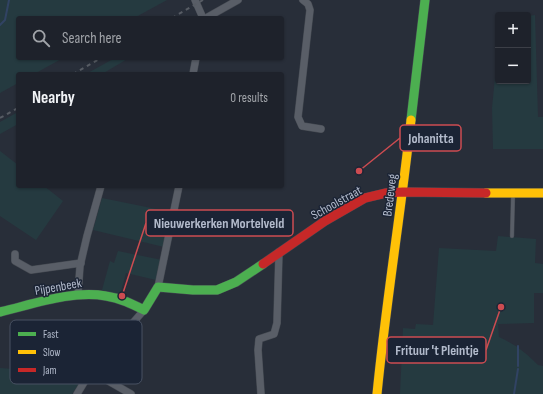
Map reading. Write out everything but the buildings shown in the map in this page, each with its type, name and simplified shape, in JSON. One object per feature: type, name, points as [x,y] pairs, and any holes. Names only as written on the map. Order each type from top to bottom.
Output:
[{"type":"street","points":[[195,0],[204,16]]},
{"type":"street","points":[[209,16],[238,0]]},
{"type":"street","points":[[303,0],[308,4],[310,10],[298,117],[302,126],[322,129]]},
{"type":"street","name":"Bredeweg","points":[[377,394],[383,334],[403,192],[424,0]]},
{"type":"street","points":[[193,72],[196,60]]},
{"type":"street","points":[[78,294],[81,263],[100,188]]},
{"type":"street","points":[[135,320],[144,310],[158,287],[179,188]]},
{"type":"street","name":"Schoolstraat","points":[[158,287],[193,290],[217,290],[236,282],[325,221],[365,198],[386,193],[403,192],[513,194],[543,193]]},
{"type":"street","points":[[261,394],[258,350],[259,339],[274,334],[277,323],[279,252]]},
{"type":"street","points":[[15,254],[14,261],[31,270],[81,263]]},
{"type":"street","name":"Pijpenbeek","points":[[0,312],[78,294],[108,296],[123,300],[144,310]]},
{"type":"street","points":[[77,394],[83,384]]},
{"type":"street","points":[[114,384],[131,394]]},
{"type":"lane","points":[[512,236],[513,194]]},
{"type":"green space","points":[[0,0],[167,0],[138,16],[16,16],[16,60],[59,60],[38,72],[16,72],[16,84],[0,93]]},
{"type":"green space","points":[[535,15],[538,117],[543,117],[543,149],[493,149],[492,108],[495,77],[495,84],[531,84],[531,16]]},
{"type":"green space","points":[[111,60],[126,60],[105,72],[90,72]]},
{"type":"green space","points":[[16,113],[16,125],[0,134],[0,122]]},
{"type":"green space","points":[[0,151],[16,163],[16,188],[47,188],[63,201],[36,240],[0,216]]},
{"type":"green space","points":[[102,198],[171,212],[164,247],[93,230]]},
{"type":"green space","points":[[498,236],[536,239],[535,263],[543,264],[543,293],[534,293],[534,323],[498,324],[499,337],[520,349],[538,365],[543,366],[543,394],[400,394],[403,328],[415,329],[416,324],[433,325],[439,248],[496,251]]},
{"type":"green space","points":[[118,251],[162,260],[156,280],[126,273],[120,295],[102,290],[110,261],[114,263]]},
{"type":"green space","points":[[0,368],[10,369],[10,384],[79,384],[72,394],[0,394]]},
{"type":"waterway","points":[[0,25],[5,20],[9,0]]},
{"type":"waterway","points":[[518,346],[518,366]]},
{"type":"waterway","points":[[514,394],[518,369]]},
{"type":"railway","points":[[175,16],[203,0]]},
{"type":"railway","points":[[76,72],[98,60]]},
{"type":"railway","points":[[0,118],[16,109]]},
{"type":"traffic: fast","points":[[411,120],[425,0]]},
{"type":"traffic: fast","points":[[0,312],[66,296],[80,295],[116,298],[144,310],[158,287],[193,290],[217,290],[236,282],[263,264]]},
{"type":"traffic: slow","points":[[377,394],[411,120]]},
{"type":"traffic: slow","points":[[486,193],[543,193]]},
{"type":"traffic: jam","points":[[263,264],[325,221],[365,198],[386,193],[403,192],[486,193]]},
{"type":"place","name":"Johanitta","points":[[359,171]]},
{"type":"place","name":"Nieuwerkerken Mortelveld","points":[[122,296]]},
{"type":"place","name":"Frituur 't Pleintje","points":[[501,307]]}]
